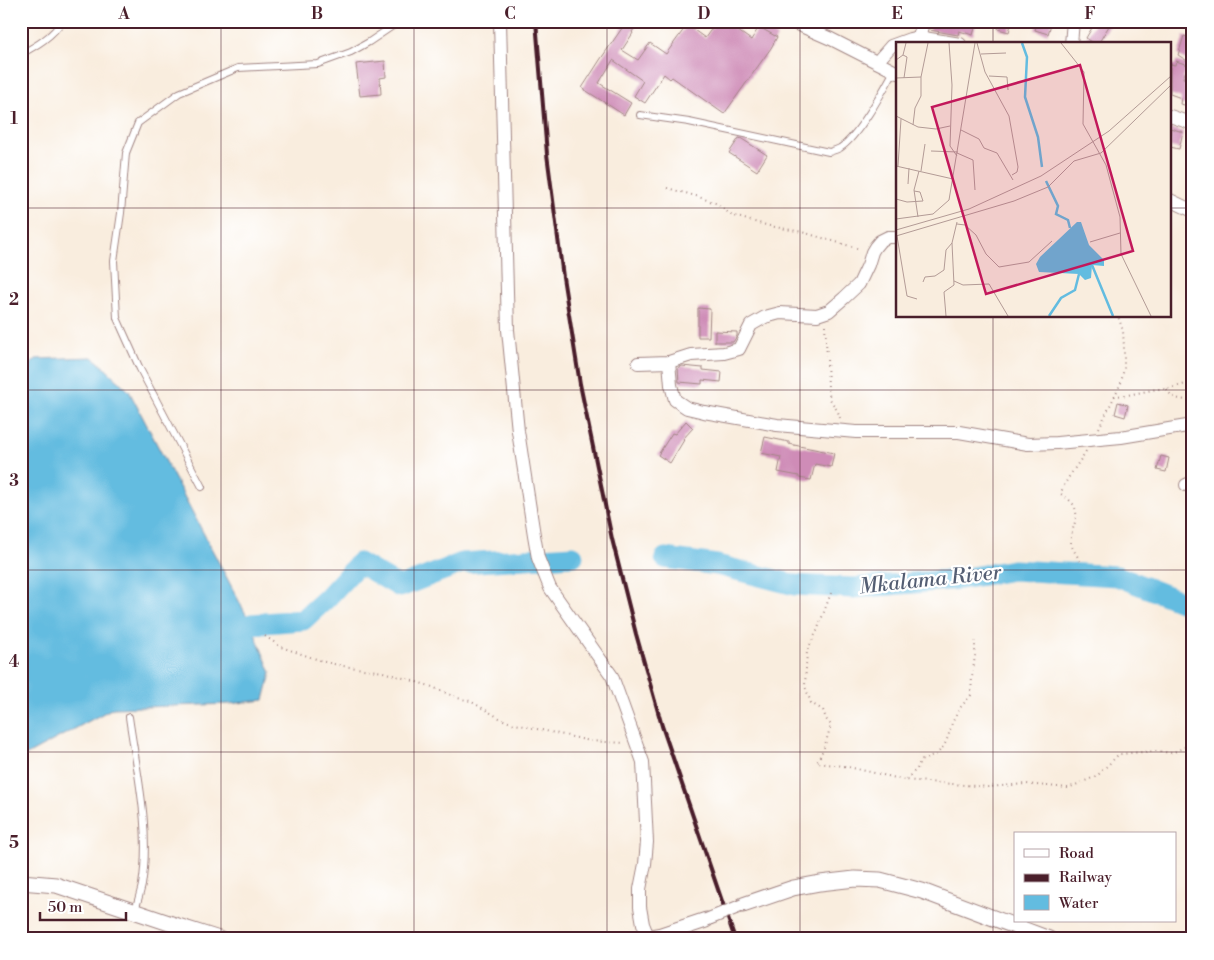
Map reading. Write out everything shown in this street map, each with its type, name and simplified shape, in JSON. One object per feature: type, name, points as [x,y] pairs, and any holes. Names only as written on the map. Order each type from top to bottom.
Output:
[{"type":"street","points":[[500,21],[508,330],[518,431],[534,535],[538,558],[550,588],[612,676],[643,762],[647,842],[640,889],[640,907],[646,938],[706,920],[766,896],[793,888],[820,882],[855,879],[880,880],[922,891],[1049,939]]},
{"type":"street","points":[[790,21],[896,72]]},
{"type":"street","points":[[924,21],[917,41],[931,42]]},
{"type":"street","points":[[1071,42],[1073,21]]},
{"type":"street","points":[[877,62],[891,46],[896,45]]},
{"type":"street","points":[[1172,117],[1193,124]]},
{"type":"street","points":[[1172,201],[1193,211]]},
{"type":"street","points":[[638,363],[669,362],[691,355],[724,354],[739,349],[751,325],[765,317],[780,313],[817,315],[828,312],[859,284],[872,252],[880,241],[888,237],[896,237]]},
{"type":"street","points":[[669,362],[671,385],[675,400],[687,408],[777,425],[883,433],[958,432],[1028,444],[1121,437],[1193,424]]},
{"type":"street","points":[[21,882],[56,885],[219,939]]},
{"type":"lane","points":[[21,54],[51,34],[62,21]]},
{"type":"lane","points":[[202,487],[140,369],[117,318],[114,261],[121,213],[126,153],[138,123],[179,93],[238,68],[318,64],[363,46],[400,21]]},
{"type":"lane","points":[[640,115],[689,122],[828,152],[838,150],[859,128],[896,72]]},
{"type":"lane","points":[[129,718],[145,822],[145,858],[142,887],[134,912]]},
{"type":"path","points":[[1175,21],[1193,32]]},
{"type":"path","points":[[667,188],[718,204],[731,215],[770,226],[802,232],[872,252]]},
{"type":"path","points":[[824,313],[828,389],[830,399],[840,418],[840,430]]},
{"type":"path","points":[[1080,561],[1072,547],[1071,541],[1076,519],[1075,506],[1061,494],[1062,489],[1092,440],[1121,383],[1124,368],[1124,347],[1123,331],[1119,318]]},
{"type":"path","points":[[1114,396],[1193,384]]},
{"type":"path","points":[[1167,389],[1173,397],[1193,401]]},
{"type":"path","points":[[831,593],[818,631],[808,651],[805,686],[811,703],[823,710],[826,719],[831,725],[817,763],[844,766],[905,780],[988,787],[1026,784],[1068,788],[1096,776],[1119,754],[1156,751],[1172,752],[1186,746],[1193,738]]},
{"type":"path","points":[[265,636],[281,647],[325,662],[383,672],[430,686],[470,701],[511,723],[590,742],[637,744]]},
{"type":"path","points":[[905,780],[916,769],[920,761],[936,755],[944,746],[952,723],[960,708],[971,695],[975,641]]},
{"type":"water","points":[[93,357],[129,391],[251,624],[271,673],[264,700],[229,704],[113,708],[21,758],[21,374],[36,359]]},
{"type":"building","points":[[627,21],[639,21],[622,50],[638,60],[650,43],[666,54],[687,25],[705,38],[717,21],[724,21],[751,40],[759,27],[777,37],[724,114],[672,77],[670,79],[664,74],[645,103],[634,96],[643,81],[613,60],[599,83],[631,103],[624,115],[582,88]]},
{"type":"building","points":[[932,21],[977,21],[973,35],[959,31],[958,35],[930,30]]},
{"type":"building","points":[[1001,21],[1012,21],[1009,32],[998,29]]},
{"type":"building","points":[[1038,21],[1052,21],[1048,34],[1035,30]]},
{"type":"building","points":[[1096,21],[1112,21],[1099,42],[1092,42],[1086,38]]},
{"type":"building","points":[[1184,36],[1193,39],[1193,60],[1190,59],[1189,62],[1178,55]]},
{"type":"building","points":[[385,61],[386,77],[380,78],[381,94],[360,96],[356,64]]},
{"type":"building","points":[[1176,61],[1188,65],[1183,78],[1193,81],[1193,107],[1180,104],[1181,98],[1172,95],[1172,64],[1175,65]]},
{"type":"building","points":[[1172,129],[1183,132],[1179,149],[1172,147]]},
{"type":"building","points":[[739,138],[767,155],[757,171],[729,153]]},
{"type":"building","points":[[698,308],[710,309],[709,337],[698,337]]},
{"type":"building","points":[[715,331],[737,332],[737,336],[733,342],[715,342]]},
{"type":"building","points":[[682,366],[722,372],[721,382],[702,380],[702,384],[679,382],[678,368]]},
{"type":"building","points":[[1118,402],[1128,405],[1125,417],[1115,414]]},
{"type":"building","points":[[686,421],[693,428],[683,439],[670,463],[658,455],[672,433],[675,434]]},
{"type":"building","points":[[765,437],[834,453],[831,467],[815,464],[811,480],[778,472],[781,457],[761,453]]},
{"type":"building","points":[[1161,456],[1169,458],[1166,472],[1157,470]]},
{"type":"waterway","name":"Mkalama River","points":[[251,624],[303,620],[327,598],[359,563],[400,587],[462,563],[573,556]]},
{"type":"waterway","name":"Mkalama River","points":[[665,558],[717,565],[795,585],[853,588],[960,579],[1013,570],[1117,576],[1193,606]]},
{"type":"railway","points":[[536,21],[547,154],[563,277],[580,384],[612,539],[662,726],[735,939]]}]
